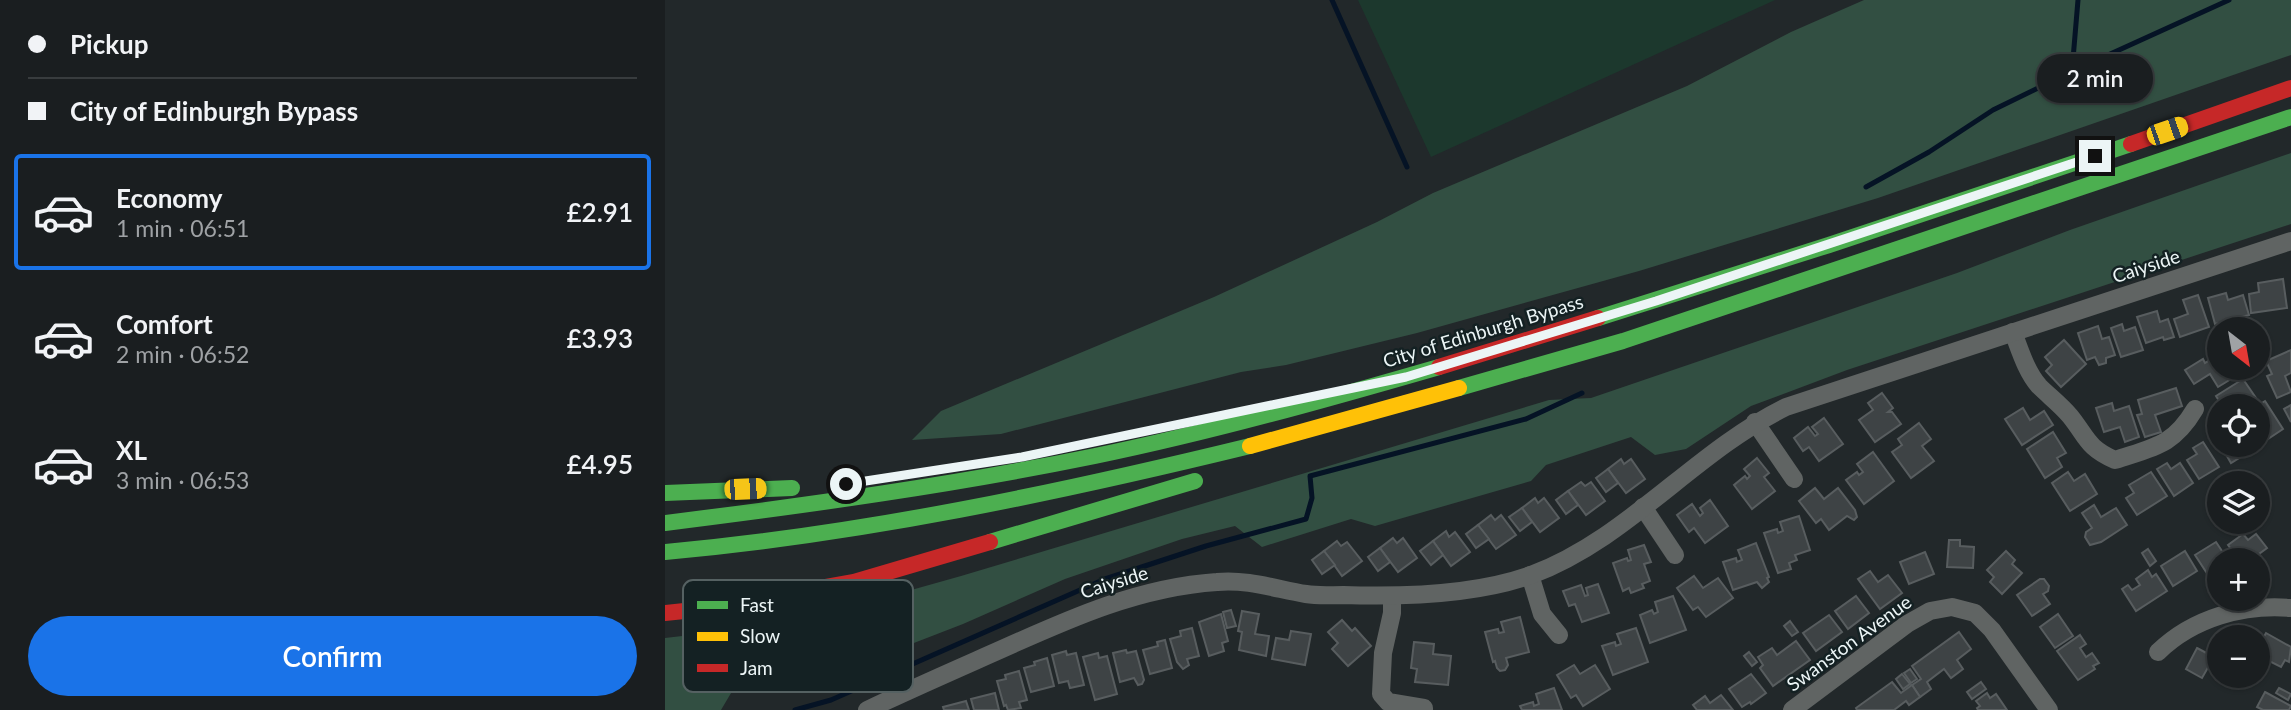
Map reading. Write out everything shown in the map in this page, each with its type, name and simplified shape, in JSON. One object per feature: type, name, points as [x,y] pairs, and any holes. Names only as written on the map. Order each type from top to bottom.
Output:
[{"type":"highway","name":"City of Edinburgh Bypass","points":[[665,523],[915,490],[1050,465],[1221,427],[1406,377],[1770,264],[2291,88]]},
{"type":"highway","points":[[1317,444],[1435,409],[1623,341],[2291,117]]},
{"type":"highway","points":[[665,552],[754,544],[928,516],[1122,477],[1276,440],[1623,341]]},
{"type":"highway","points":[[665,493],[826,486],[947,470],[1022,457],[1406,377]]},
{"type":"highway","points":[[860,580],[1213,475]]},
{"type":"highway","points":[[665,613],[683,612]]},
{"type":"street","name":"Caiyside","points":[[913,690],[1097,608],[1177,585],[1221,581],[1263,584],[1307,594],[1392,596],[1490,586],[1530,575],[1596,542],[1755,422],[1786,407],[2291,241]]},
{"type":"street","points":[[2013,332],[2037,384],[2070,415],[2091,446],[2103,455],[2115,460],[2167,442],[2184,427],[2195,409]]},
{"type":"street","points":[[1755,422],[1794,479]]},
{"type":"street","points":[[1643,507],[1675,555]]},
{"type":"street","points":[[1530,575],[1542,614],[1559,635]]},
{"type":"street","points":[[1392,596],[1392,612],[1383,653],[1381,694],[1388,702],[1424,708],[1423,710]]},
{"type":"street","name":"Swanston Avenue","points":[[1793,710],[1817,703],[1907,624],[1930,611],[1952,607],[1975,613],[1992,630],[2049,710]]},
{"type":"street","points":[[2161,644],[2199,624],[2226,614],[2246,609],[2291,608]]},
{"type":"street","name":"Caiyside","points":[[867,710],[908,692]]},
{"type":"green space","points":[[1358,0],[1775,0],[1431,157]]},
{"type":"green space","points":[[1864,0],[2291,0],[2291,55],[1878,198],[1639,271],[1417,333],[1286,365],[1241,372],[1001,434],[912,440],[941,411],[1214,297],[1377,222],[1433,193],[1687,86],[1791,32]]},
{"type":"green space","points":[[2291,153],[2291,224],[1847,370],[1751,406],[1686,449],[1655,455],[1631,437],[1546,465],[1531,481],[1375,526],[1351,519],[1262,547],[1235,526],[1182,539],[1065,579],[913,643],[913,590],[1549,400],[1591,398],[1957,273],[2070,230]]},
{"type":"green space","points":[[683,636],[683,692],[732,692],[721,710],[665,710],[665,638]]},
{"type":"building","points":[[2283,279],[2287,308],[2251,313],[2249,294],[2259,292],[2258,283]]},
{"type":"building","points":[[2226,293],[2228,300],[2243,295],[2249,315],[2213,317],[2208,298]]},
{"type":"building","points":[[2198,295],[2207,328],[2180,337],[2174,319],[2188,314],[2183,300]]},
{"type":"building","points":[[2157,311],[2160,322],[2168,319],[2174,337],[2164,340],[2163,337],[2146,343],[2137,317]]},
{"type":"building","points":[[2122,324],[2124,331],[2135,327],[2143,350],[2121,357],[2111,328]]},
{"type":"building","points":[[2098,326],[2102,339],[2109,337],[2115,355],[2106,358],[2106,363],[2099,365],[2095,357],[2087,360],[2078,333]]},
{"type":"building","points":[[2064,340],[2086,364],[2061,387],[2046,371],[2052,365],[2045,357]]},
{"type":"building","points":[[2291,350],[2291,373],[2285,376],[2291,392],[2277,398],[2269,380],[2272,374],[2270,359]]},
{"type":"building","points":[[2203,359],[2205,363],[2207,362],[2207,376],[2194,384],[2185,370]]},
{"type":"building","points":[[2214,380],[2229,380],[2218,387]]},
{"type":"building","points":[[2244,380],[2253,394],[2219,394]]},
{"type":"building","points":[[2176,388],[2182,406],[2155,415],[2161,432],[2145,437],[2137,415],[2142,414],[2138,400]]},
{"type":"building","points":[[1882,393],[1893,408],[1888,412],[1892,412],[1901,424],[1875,442],[1859,420],[1873,410],[1868,403]]},
{"type":"building","points":[[2112,403],[2114,411],[2129,406],[2139,437],[2125,442],[2120,427],[2104,432],[2096,408]]},
{"type":"building","points":[[2291,405],[2291,422],[2284,409]]},
{"type":"building","points":[[2023,408],[2030,420],[2044,411],[2053,425],[2022,445],[2005,419]]},
{"type":"building","points":[[2270,409],[2283,429],[2270,438]]},
{"type":"building","points":[[1824,418],[1843,444],[1819,461],[1809,447],[1803,451],[1794,438],[1808,427],[1815,436],[1818,434],[1812,427]]},
{"type":"building","points":[[1919,423],[1931,439],[1922,446],[1934,461],[1911,478],[1892,452],[1902,445],[1898,439]]},
{"type":"building","points":[[2053,432],[2066,453],[2057,458],[2062,467],[2045,478],[2027,449]]},
{"type":"building","points":[[2203,442],[2207,448],[2207,457],[2213,457],[2219,467],[2207,471],[2207,474],[2199,479],[2187,460],[2197,454],[2193,448]]},
{"type":"building","points":[[1873,452],[1894,481],[1864,504],[1846,480],[1857,472],[1859,475],[1863,472],[1857,464]]},
{"type":"building","points":[[2228,457],[2241,457],[2231,463]]},
{"type":"building","points":[[1757,458],[1769,473],[1764,477],[1775,491],[1752,509],[1734,485],[1745,476],[1747,479],[1750,476],[1744,469]]},
{"type":"building","points":[[1621,459],[1624,464],[1631,459],[1645,479],[1626,493],[1608,469]]},
{"type":"building","points":[[2167,463],[2171,469],[2180,463],[2193,483],[2174,496],[2157,469]]},
{"type":"building","points":[[1608,469],[1618,483],[1606,492],[1596,478]]},
{"type":"building","points":[[2068,472],[2074,481],[2085,474],[2097,494],[2070,511],[2052,483]]},
{"type":"building","points":[[2151,472],[2167,496],[2137,515],[2126,498],[2134,493],[2129,485]]},
{"type":"building","points":[[1581,482],[1585,486],[1591,482],[1605,501],[1586,515],[1568,491]]},
{"type":"building","points":[[1815,488],[1824,499],[1838,488],[1855,510],[1857,517],[1854,520],[1847,516],[1829,530],[1821,519],[1816,523],[1799,501]]},
{"type":"building","points":[[1568,491],[1578,505],[1566,514],[1556,500]]},
{"type":"building","points":[[1535,498],[1538,503],[1544,498],[1559,518],[1540,532],[1522,508]]},
{"type":"building","points":[[1710,500],[1728,526],[1705,543],[1694,528],[1689,532],[1677,515],[1692,504],[1700,516],[1703,513],[1700,508]]},
{"type":"building","points":[[2094,505],[2101,517],[2116,508],[2127,525],[2101,542],[2090,545],[2085,537],[2086,532],[2092,528],[2082,513]]},
{"type":"building","points":[[1522,508],[1532,522],[1520,531],[1509,517]]},
{"type":"building","points":[[1491,515],[1495,520],[1501,515],[1516,535],[1496,549],[1478,525]]},
{"type":"building","points":[[1799,516],[1810,550],[1795,555],[1797,560],[1789,563],[1791,569],[1778,573],[1764,533],[1777,529],[1778,533],[1783,531],[1780,522]]},
{"type":"building","points":[[1478,525],[1489,539],[1476,548],[1466,534]]},
{"type":"building","points":[[1446,531],[1449,537],[1455,532],[1470,552],[1451,566],[1433,541]]},
{"type":"building","points":[[2243,534],[2248,540],[2256,534],[2267,548],[2230,548],[2228,545]]},
{"type":"building","points":[[1393,538],[1397,543],[1403,538],[1417,558],[1398,572],[1380,548]]},
{"type":"building","points":[[1949,540],[1960,540],[1960,546],[1974,547],[1973,568],[1947,567]]},
{"type":"building","points":[[1337,541],[1341,546],[1347,542],[1362,561],[1342,576],[1324,551]]},
{"type":"building","points":[[1433,541],[1443,555],[1431,565],[1420,551]]},
{"type":"building","points":[[2216,542],[2220,548],[2207,548],[2207,573],[2195,555]]},
{"type":"building","points":[[1756,543],[1769,582],[1762,588],[1757,582],[1733,590],[1723,562],[1736,558],[1737,562],[1742,560],[1738,550]]},
{"type":"building","points":[[1644,545],[1651,562],[1644,564],[1650,581],[1642,584],[1644,588],[1631,593],[1629,588],[1623,591],[1613,563],[1627,558],[1628,561],[1631,560],[1628,550]]},
{"type":"building","points":[[1380,548],[1390,562],[1378,571],[1368,557]]},
{"type":"building","points":[[2148,549],[2156,561],[2150,566],[2142,553]]},
{"type":"building","points":[[1324,551],[1335,565],[1322,574],[1312,560]]},
{"type":"building","points":[[2006,551],[2015,560],[2012,564],[2022,573],[2002,594],[1990,582],[1994,577],[1987,570]]},
{"type":"building","points":[[2185,551],[2197,571],[2173,586],[2161,566]]},
{"type":"building","points":[[1925,552],[1934,574],[1909,584],[1900,562]]},
{"type":"building","points":[[2148,570],[2152,577],[2156,574],[2167,591],[2136,611],[2122,589],[2128,585],[2132,590],[2140,585],[2136,579]]},
{"type":"building","points":[[1870,571],[1878,582],[1888,575],[1902,593],[1880,609],[1858,579]]},
{"type":"building","points":[[1694,576],[1703,588],[1718,578],[1733,598],[1706,617],[1698,607],[1693,610],[1677,588]]},
{"type":"building","points":[[2044,579],[2049,586],[2048,591],[2043,594],[2050,604],[2032,616],[2017,595]]},
{"type":"building","points":[[1598,584],[1609,613],[1582,622],[1575,604],[1569,606],[1563,591],[1581,585],[1585,596],[1588,595],[1586,588]]},
{"type":"building","points":[[1673,596],[1686,630],[1650,643],[1640,615],[1652,610],[1654,614],[1658,612],[1655,602]]},
{"type":"building","points":[[1856,596],[1869,613],[1848,629],[1835,611]]},
{"type":"building","points":[[1231,610],[1236,626],[1227,628],[1223,612]]},
{"type":"building","points":[[1242,611],[1259,614],[1255,634],[1269,636],[1266,656],[1239,650],[1242,632],[1238,631]]},
{"type":"building","points":[[1221,614],[1228,641],[1222,643],[1224,651],[1209,656],[1199,622]]},
{"type":"building","points":[[2058,614],[2073,636],[2055,648],[2040,627]]},
{"type":"building","points":[[1829,615],[1842,632],[1816,651],[1803,633]]},
{"type":"building","points":[[1520,617],[1529,652],[1506,658],[1508,665],[1505,670],[1500,671],[1495,661],[1493,662],[1485,632],[1498,629],[1499,633],[1504,632],[1501,622]]},
{"type":"building","points":[[1342,620],[1352,631],[1355,628],[1371,646],[1348,666],[1332,649],[1338,643],[1328,632]]},
{"type":"building","points":[[1790,621],[1798,632],[1792,636],[1784,626]]},
{"type":"building","points":[[1192,628],[1199,656],[1187,659],[1189,665],[1183,669],[1177,662],[1170,639],[1181,636],[1180,631]]},
{"type":"building","points":[[1636,628],[1648,662],[1613,675],[1602,646],[1615,642],[1616,646],[1621,644],[1617,634]]},
{"type":"building","points":[[1291,631],[1311,634],[1305,665],[1272,659],[1276,638],[1289,640]]},
{"type":"building","points":[[1959,632],[1971,649],[1957,660],[1963,669],[1951,678],[1944,669],[1927,682],[1931,689],[1920,697],[1912,685],[1921,679],[1912,666]]},
{"type":"building","points":[[2080,635],[2086,644],[2080,648],[2086,657],[2092,653],[2099,663],[2093,666],[2095,669],[2078,680],[2057,651]]},
{"type":"building","points":[[2270,635],[2291,647],[2289,662],[2285,660],[2281,667],[2270,662]]},
{"type":"building","points":[[1165,640],[1172,668],[1150,674],[1143,650],[1158,646],[1157,642]]},
{"type":"building","points":[[1796,641],[1810,660],[1773,686],[1760,668],[1763,665],[1758,657],[1772,648],[1777,655]]},
{"type":"building","points":[[1414,642],[1434,644],[1433,654],[1451,656],[1448,685],[1415,682],[1417,669],[1411,668]]},
{"type":"building","points":[[2197,648],[2207,653],[2207,669],[2202,678],[2186,669]]},
{"type":"building","points":[[1126,650],[1127,653],[1136,651],[1144,680],[1142,684],[1138,685],[1134,678],[1120,682],[1113,653]]},
{"type":"building","points":[[1066,651],[1067,655],[1076,653],[1084,685],[1070,688],[1068,681],[1059,683],[1052,655]]},
{"type":"building","points":[[1749,652],[1757,662],[1752,666],[1744,656]]},
{"type":"building","points":[[1098,653],[1099,658],[1107,656],[1117,694],[1095,700],[1083,657]]},
{"type":"building","points":[[1047,658],[1054,686],[1031,692],[1024,668]]},
{"type":"building","points":[[1574,665],[1580,674],[1595,665],[1610,689],[1583,706],[1576,695],[1571,698],[1557,675]]},
{"type":"building","points":[[1910,669],[1917,679],[1911,683],[1904,673]]},
{"type":"building","points":[[1019,671],[1027,700],[1019,702],[1021,708],[1008,710],[1006,705],[1004,706],[997,681],[1006,679],[1005,675]]},
{"type":"building","points":[[1751,674],[1766,693],[1742,707],[1729,689]]},
{"type":"building","points":[[1902,674],[1910,684],[1903,689],[1896,679]]},
{"type":"building","points":[[1892,682],[1901,693],[1912,685],[1920,697],[1909,705],[1906,701],[1894,710],[1857,710],[1856,708]]},
{"type":"building","points":[[1981,682],[1986,689],[1972,699],[1967,692]]},
{"type":"building","points":[[1554,688],[1562,710],[1522,710],[1520,706],[1533,702],[1534,706],[1539,704],[1536,694]]},
{"type":"building","points":[[2279,688],[2291,694],[2288,700],[2276,693]]},
{"type":"building","points":[[2265,692],[2291,706],[2289,710],[2263,710],[2257,707]]},
{"type":"building","points":[[995,693],[999,710],[974,710],[971,699]]},
{"type":"building","points":[[1987,693],[1990,698],[1996,694],[2007,710],[1978,710],[1980,706],[1976,701]]},
{"type":"building","points":[[1721,695],[1733,710],[1697,710],[1693,705],[1705,696],[1710,703]]},
{"type":"building","points":[[966,701],[969,710],[944,710],[943,707]]},
{"type":"waterway","points":[[1332,0],[1407,167]]},
{"type":"waterway","points":[[2072,71],[2078,0]]},
{"type":"waterway","points":[[1866,187],[1929,152],[1993,110],[2229,0]]},
{"type":"waterway","points":[[913,664],[1105,579],[1206,546],[1306,519],[1312,498],[1310,476],[1526,419],[1582,393]]},
{"type":"waterway","points":[[795,710],[849,692]]},
{"type":"traffic: fast","points":[[1459,388],[1623,341],[2291,117]]},
{"type":"traffic: fast","points":[[1598,318],[1829,245],[2131,144]]},
{"type":"traffic: fast","points":[[665,523],[881,494],[1095,456],[1268,415],[1439,367]]},
{"type":"traffic: fast","points":[[665,552],[813,534],[959,510],[1250,446]]},
{"type":"traffic: fast","points":[[990,542],[1195,481]]},
{"type":"traffic: fast","points":[[665,493],[792,488]]},
{"type":"traffic: slow","points":[[1250,446],[1459,388]]},
{"type":"traffic: jam","points":[[2131,144],[2291,88]]},
{"type":"traffic: jam","points":[[1439,367],[1598,318]]},
{"type":"traffic: jam","points":[[861,580],[990,542]]},
{"type":"traffic: jam","points":[[665,613],[683,611]]},
{"type":"route","points":[[846,484],[1022,457],[1406,377],[1656,301],[2095,156]]}]
